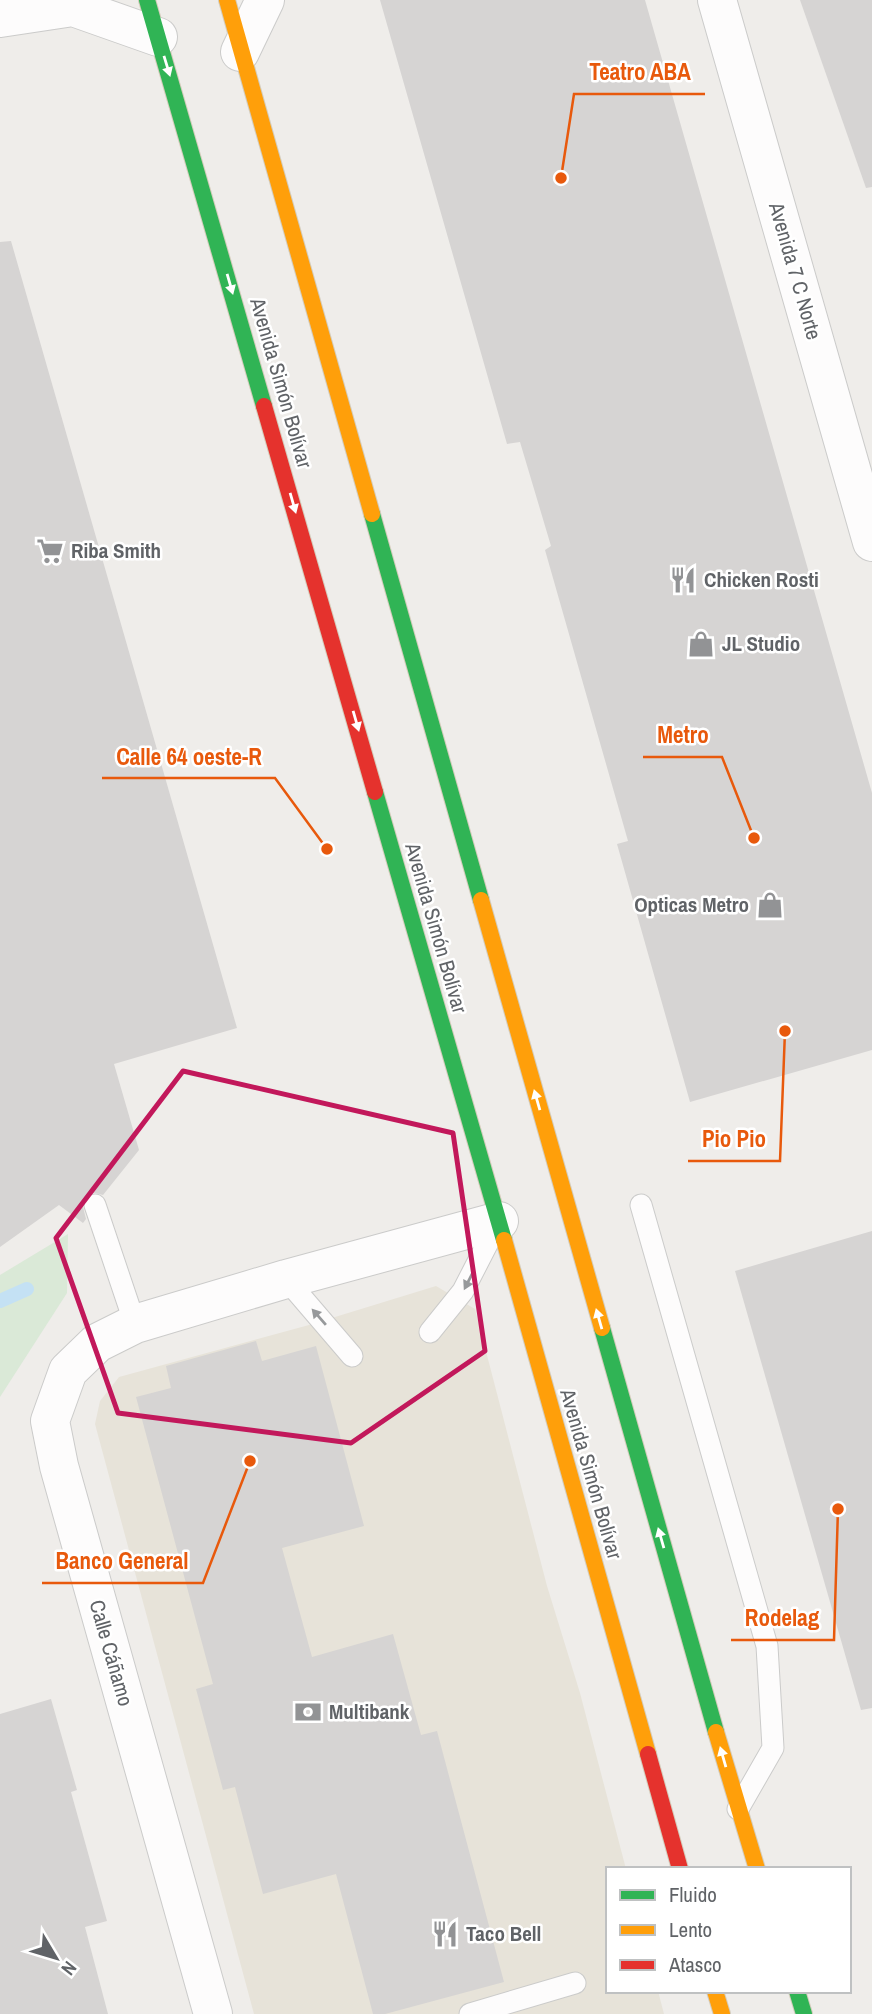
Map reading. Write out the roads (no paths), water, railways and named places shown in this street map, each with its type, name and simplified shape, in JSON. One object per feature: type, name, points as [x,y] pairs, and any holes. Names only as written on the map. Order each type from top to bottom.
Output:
[{"type":"main road","name":"Avenida Simón Bolívar","points":[[148,0],[499,1222],[679,1867]]},
{"type":"main road","points":[[227,0],[756,1867]]},
{"type":"main road","points":[[716,1993],[722,2014]]},
{"type":"main road","points":[[798,1993],[804,2014]]},
{"type":"street","points":[[240,52],[265,0]]},
{"type":"street","name":"Avenida 7 C Norte","points":[[718,0],[870,524]]},
{"type":"street","points":[[0,18],[73,7],[158,37]]},
{"type":"street","name":"Calle Cáñamo","points":[[213,2014],[59,1466],[50,1421],[68,1371],[97,1343],[135,1324],[286,1279],[499,1222]]},
{"type":"lane","points":[[95,1205],[135,1324]]},
{"type":"lane","points":[[641,1205],[767,1646],[772,1748],[738,1809]]},
{"type":"lane","points":[[430,1332],[463,1291],[499,1222]]},
{"type":"lane","points":[[286,1279],[352,1356]]},
{"type":"lane","points":[[470,2014],[575,1983]]},
{"type":"waterway","points":[[0,1301],[27,1289]]},
{"type":"place","name":"Teatro ABA","points":[[561,178]]},
{"type":"place","name":"Riba Smith","points":[[50,551]]},
{"type":"place","name":"Chicken Rosti","points":[[683,580]]},
{"type":"place","name":"JL Studio","points":[[701,644]]},
{"type":"place","name":"Metro","points":[[754,838]]},
{"type":"place","name":"Calle 64 oeste-R","points":[[327,849]]},
{"type":"place","name":"Opticas Metro","points":[[770,905]]},
{"type":"place","name":"Pio Pio","points":[[785,1031]]},
{"type":"place","name":"Banco General","points":[[250,1461]]},
{"type":"place","name":"Rodelag","points":[[838,1509]]},
{"type":"place","name":"Multibank","points":[[308,1712]]},
{"type":"place","name":"Taco Bell","points":[[445,1934]]}]
